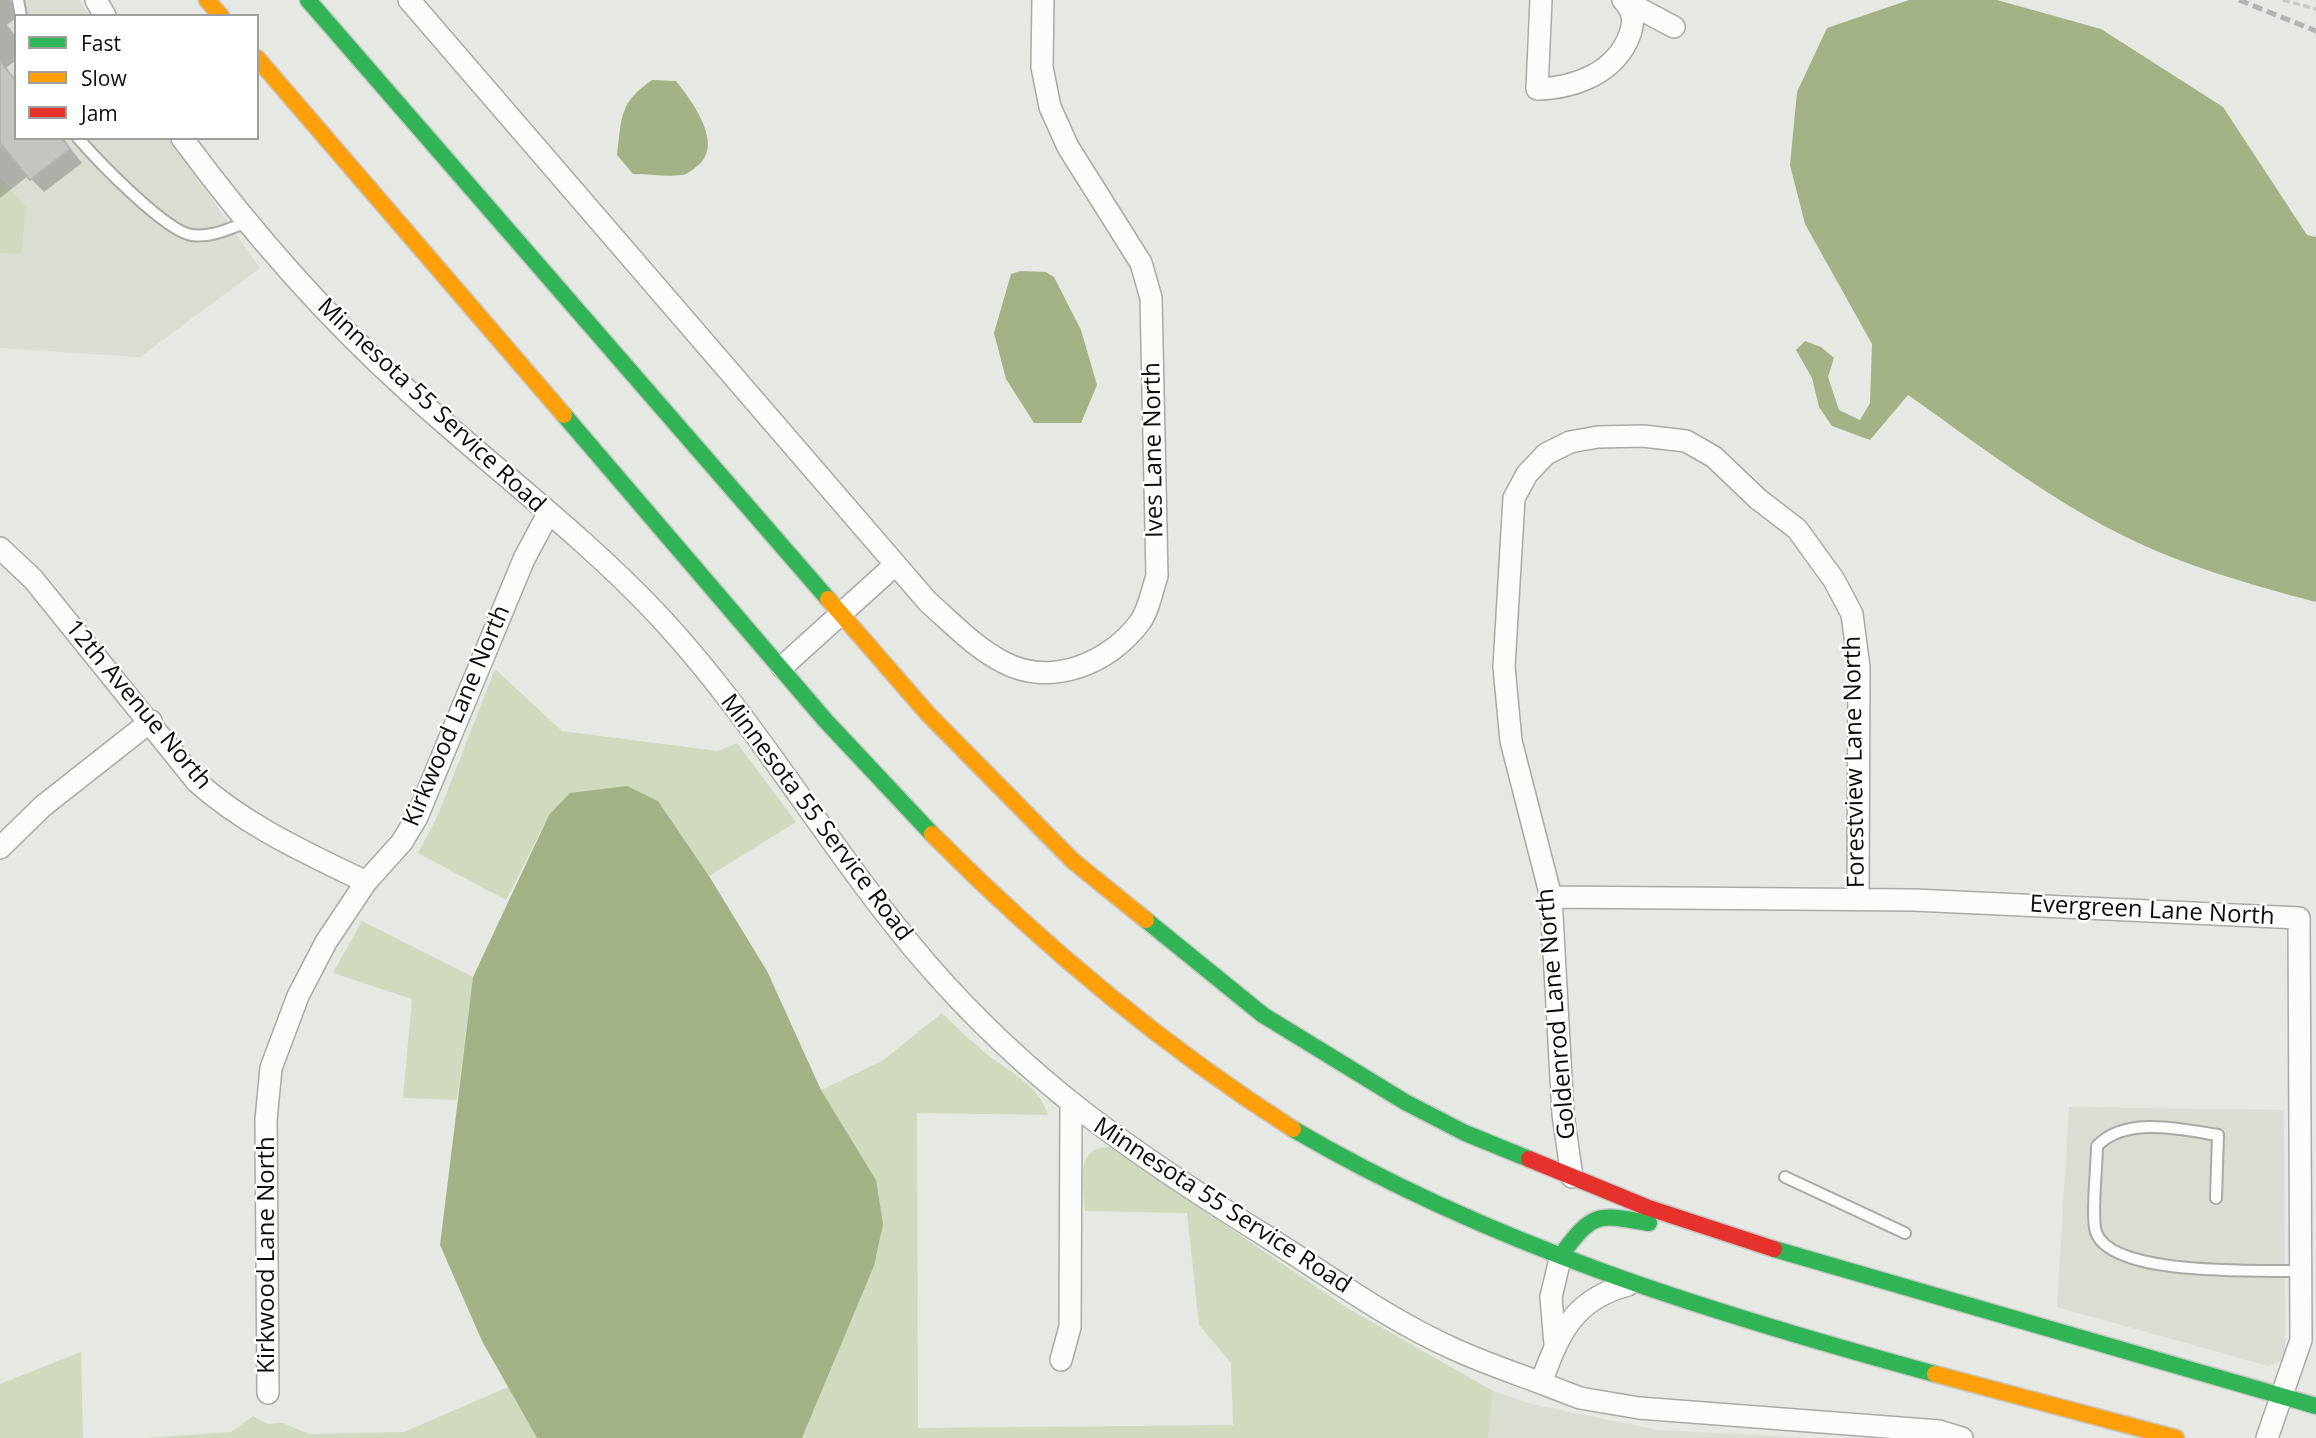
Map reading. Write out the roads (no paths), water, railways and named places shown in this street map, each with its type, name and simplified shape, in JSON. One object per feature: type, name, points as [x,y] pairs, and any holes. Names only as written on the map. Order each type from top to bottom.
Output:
[{"type":"highway","points":[[207,0],[219,14]]},
{"type":"highway","points":[[307,0],[928,714],[1073,862],[1262,1015],[1405,1102],[1465,1133],[1718,1233],[2316,1406]]},
{"type":"highway","points":[[259,60],[867,766],[928,830],[1057,956],[1128,1017],[1282,1123],[1366,1169],[1469,1218],[1561,1255],[1636,1283],[1825,1343],[2176,1438]]},
{"type":"highway","points":[[1561,1255],[1582,1227],[1603,1215],[1647,1222],[1810,1273],[1828,1276],[1842,1267]]},
{"type":"street","name":"Ives Lane North","points":[[409,0],[928,602],[979,648],[1006,664],[1039,672],[1076,670],[1112,653],[1142,620],[1157,576],[1151,298],[1141,263],[1068,147],[1050,107],[1042,67],[1042,0]]},
{"type":"street","points":[[1541,0],[1537,89],[1559,88],[1582,81],[1609,67],[1626,47],[1633,25],[1632,11],[1623,0]]},
{"type":"street","points":[[1623,0],[1674,27]]},
{"type":"street","name":"Minnesota 55 Service Road","points":[[183,140],[245,223],[359,345],[604,561],[660,617],[713,680],[925,962],[995,1039],[1071,1106],[1160,1170],[1382,1309],[1452,1349],[1580,1398],[1802,1429],[1939,1432],[1962,1438]]},
{"type":"street","name":"Goldenrod Lane North","points":[[1572,1177],[1563,1114],[1551,897],[1511,741],[1504,667],[1514,498],[1527,474],[1546,454],[1570,442],[1598,437],[1643,436],[1686,441],[1714,457]]},
{"type":"street","name":"Forestview Lane North","points":[[1551,897],[1858,900],[1859,667],[1852,614],[1833,580],[1797,529],[1758,499],[1714,457]]},
{"type":"street","name":"Kirkwood Lane North","points":[[268,1393],[266,1120],[271,1068],[280,1038],[312,969],[366,882],[402,842],[417,817],[523,559],[548,514]]},
{"type":"street","name":"12th Avenue North","points":[[0,548],[33,579],[151,721],[197,782],[223,805],[288,843],[366,882]]},
{"type":"street","points":[[782,667],[895,565]]},
{"type":"street","points":[[0,848],[43,806],[151,721]]},
{"type":"street","name":"Evergreen Lane North","points":[[1858,900],[2299,918],[2301,1340],[2267,1438]]},
{"type":"street","points":[[1061,1360],[1070,1328],[1071,1106]]},
{"type":"street","points":[[1555,1345],[1551,1297],[1561,1255]]},
{"type":"street","points":[[1541,1383],[1555,1345],[1577,1311],[1604,1291],[1636,1283]]},
{"type":"lane","points":[[80,140],[140,202],[190,236],[216,234],[245,223]]},
{"type":"lane","points":[[2216,1198],[2218,1135],[2133,1128],[2115,1131],[2097,1146],[2095,1232],[2107,1247],[2128,1258],[2179,1267],[2300,1271]]},
{"type":"lane","points":[[1785,1177],[1905,1233]]},
{"type":"railway","points":[[2239,0],[2316,31]]}]
